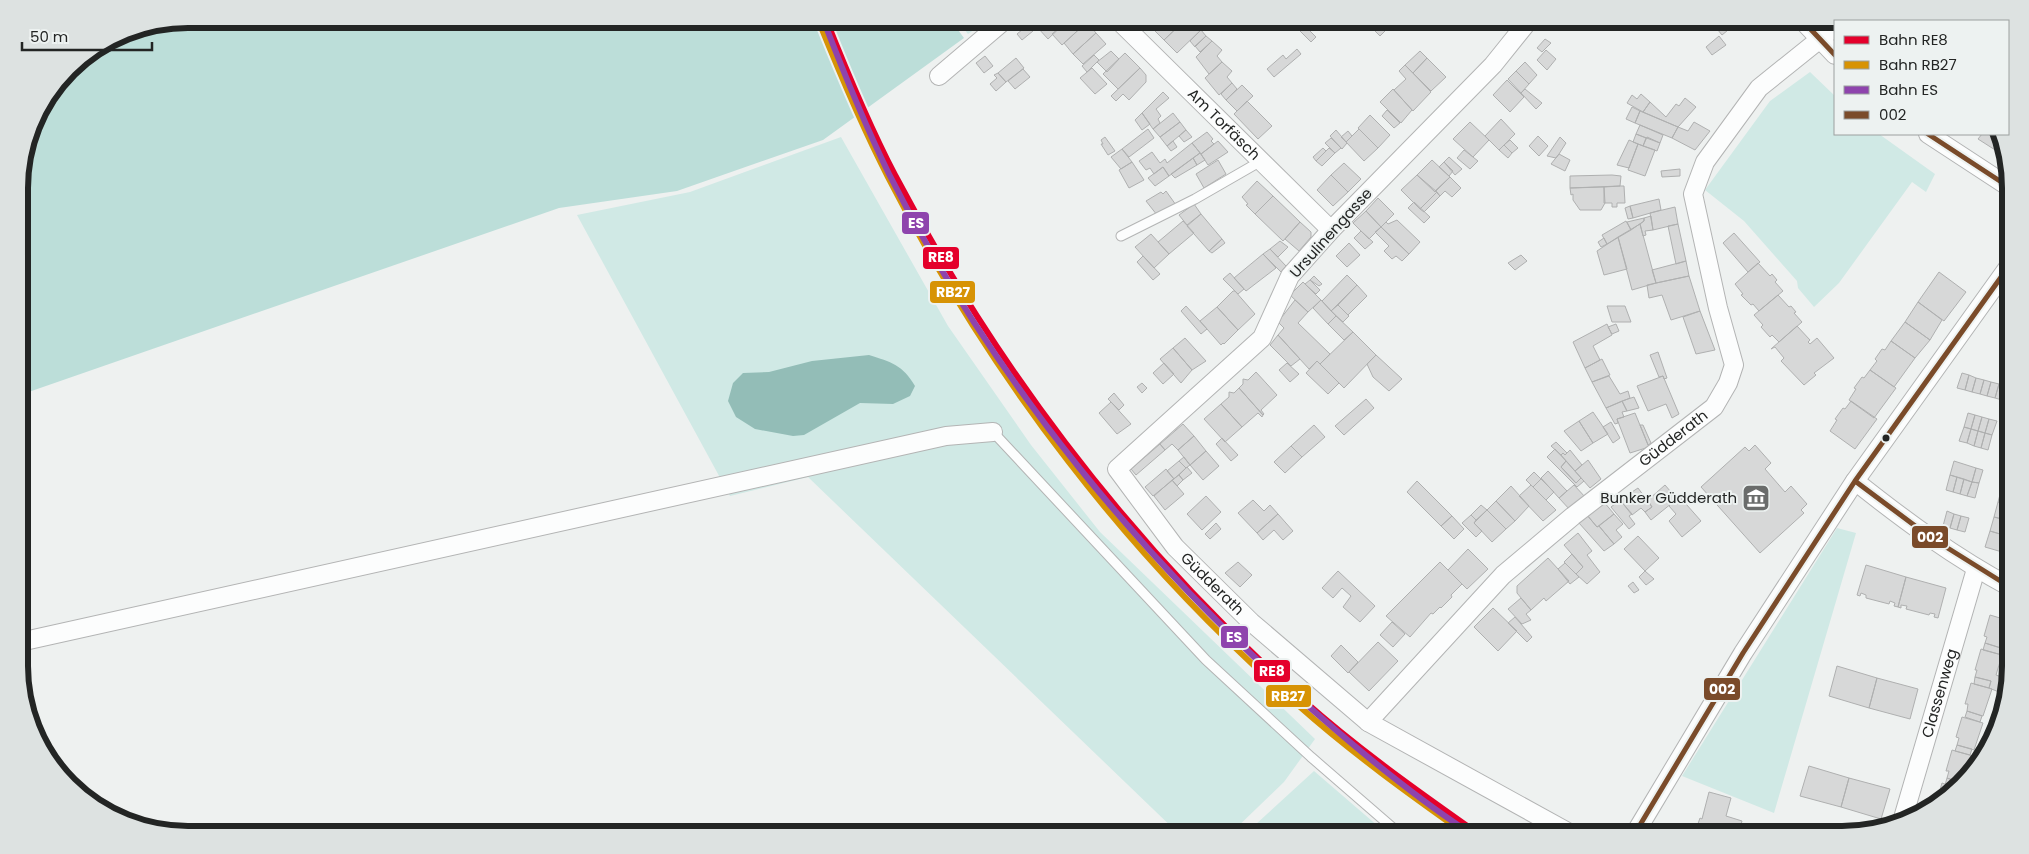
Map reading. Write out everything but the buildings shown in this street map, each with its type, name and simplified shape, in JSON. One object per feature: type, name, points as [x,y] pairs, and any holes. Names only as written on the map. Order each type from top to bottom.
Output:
[{"type":"street","points":[[939,76],[995,28]]},
{"type":"street","name":"Am Torfäsch","points":[[1125,28],[1331,230]]},
{"type":"street","name":"Ursulinengasse","points":[[1117,469],[1262,338],[1290,276],[1331,230],[1493,66],[1523,28]]},
{"type":"street","points":[[1809,28],[1834,55]]},
{"type":"street","name":"Güdderath","points":[[1368,722],[1503,575],[1573,516],[1714,407],[1728,383],[1734,365],[1718,308],[1693,194],[1705,162],[1759,88],[1834,28]]},
{"type":"street","points":[[1930,135],[2002,182]]},
{"type":"street","points":[[1639,826],[1743,653],[1854,481],[2002,276]]},
{"type":"street","points":[[28,640],[946,436],[993,432]]},
{"type":"street","name":"Güdderath","points":[[1117,469],[1176,547],[1251,622],[1368,722],[1557,826]]},
{"type":"street","points":[[1854,481],[1913,527],[1976,569],[2002,583]]},
{"type":"street","name":"Classenweg","points":[[1904,813],[1976,569]]},
{"type":"lane","points":[[1121,236],[1195,199],[1261,162]]},
{"type":"lane","points":[[993,432],[1206,660],[1311,757],[1391,826]]},
{"type":"shaded area","points":[[177,28],[957,28],[964,38],[823,140],[677,191],[559,208],[28,392],[28,177],[33,146],[44,117],[54,99],[74,74],[99,54],[126,40],[146,33]]},
{"type":"shaded area","points":[[963,28],[976,28],[968,34]]},
{"type":"shaded area","points":[[1810,72],[1834,95],[1834,135],[1880,135],[1935,174],[1926,192],[1912,182],[1839,283],[1814,307],[1798,288],[1797,281],[1744,221],[1705,190],[1770,101]]},
{"type":"shaded area","points":[[841,137],[948,326],[1031,445],[1100,532],[1315,739],[1284,782],[1238,826],[1171,826],[808,477],[730,496],[577,215],[690,192]]},
{"type":"shaded area","points":[[869,355],[890,362],[906,373],[915,386],[910,396],[893,404],[860,403],[804,435],[793,436],[755,429],[736,417],[728,401],[733,383],[743,373],[769,372],[812,361]]},
{"type":"shaded area","points":[[1837,528],[1856,533],[1774,813],[1682,776]]},
{"type":"shaded area","points":[[1314,771],[1378,826],[1254,826]]},
{"type":"rail line","name":"RB27","points":[[821,28],[869,139],[928,251],[971,323],[1018,393],[1068,461],[1121,526],[1177,589],[1237,649],[1339,740],[1402,789],[1454,826]]},
{"type":"rail line","name":"ES","points":[[827,28],[880,155],[930,251],[976,325],[1026,398],[1079,468],[1136,535],[1258,661],[1374,762],[1460,826]]},
{"type":"rail line","name":"RE8","points":[[830,28],[876,137],[936,248],[979,320],[1026,389],[1075,455],[1127,520],[1182,582],[1241,642],[1302,699],[1367,753],[1468,826]]},
{"type":"transit line","name":"002","points":[[1810,28],[1834,54]]},
{"type":"transit line","name":"002","points":[[1930,135],[2002,182]]},
{"type":"transit line","name":"002","points":[[1639,826],[1743,653],[1855,481],[2002,276]]},
{"type":"transit line","name":"002","points":[[1855,481],[1930,537],[2002,582]]},
{"type":"place","name":"Bunker Güdderath","points":[[1756,498]]}]
